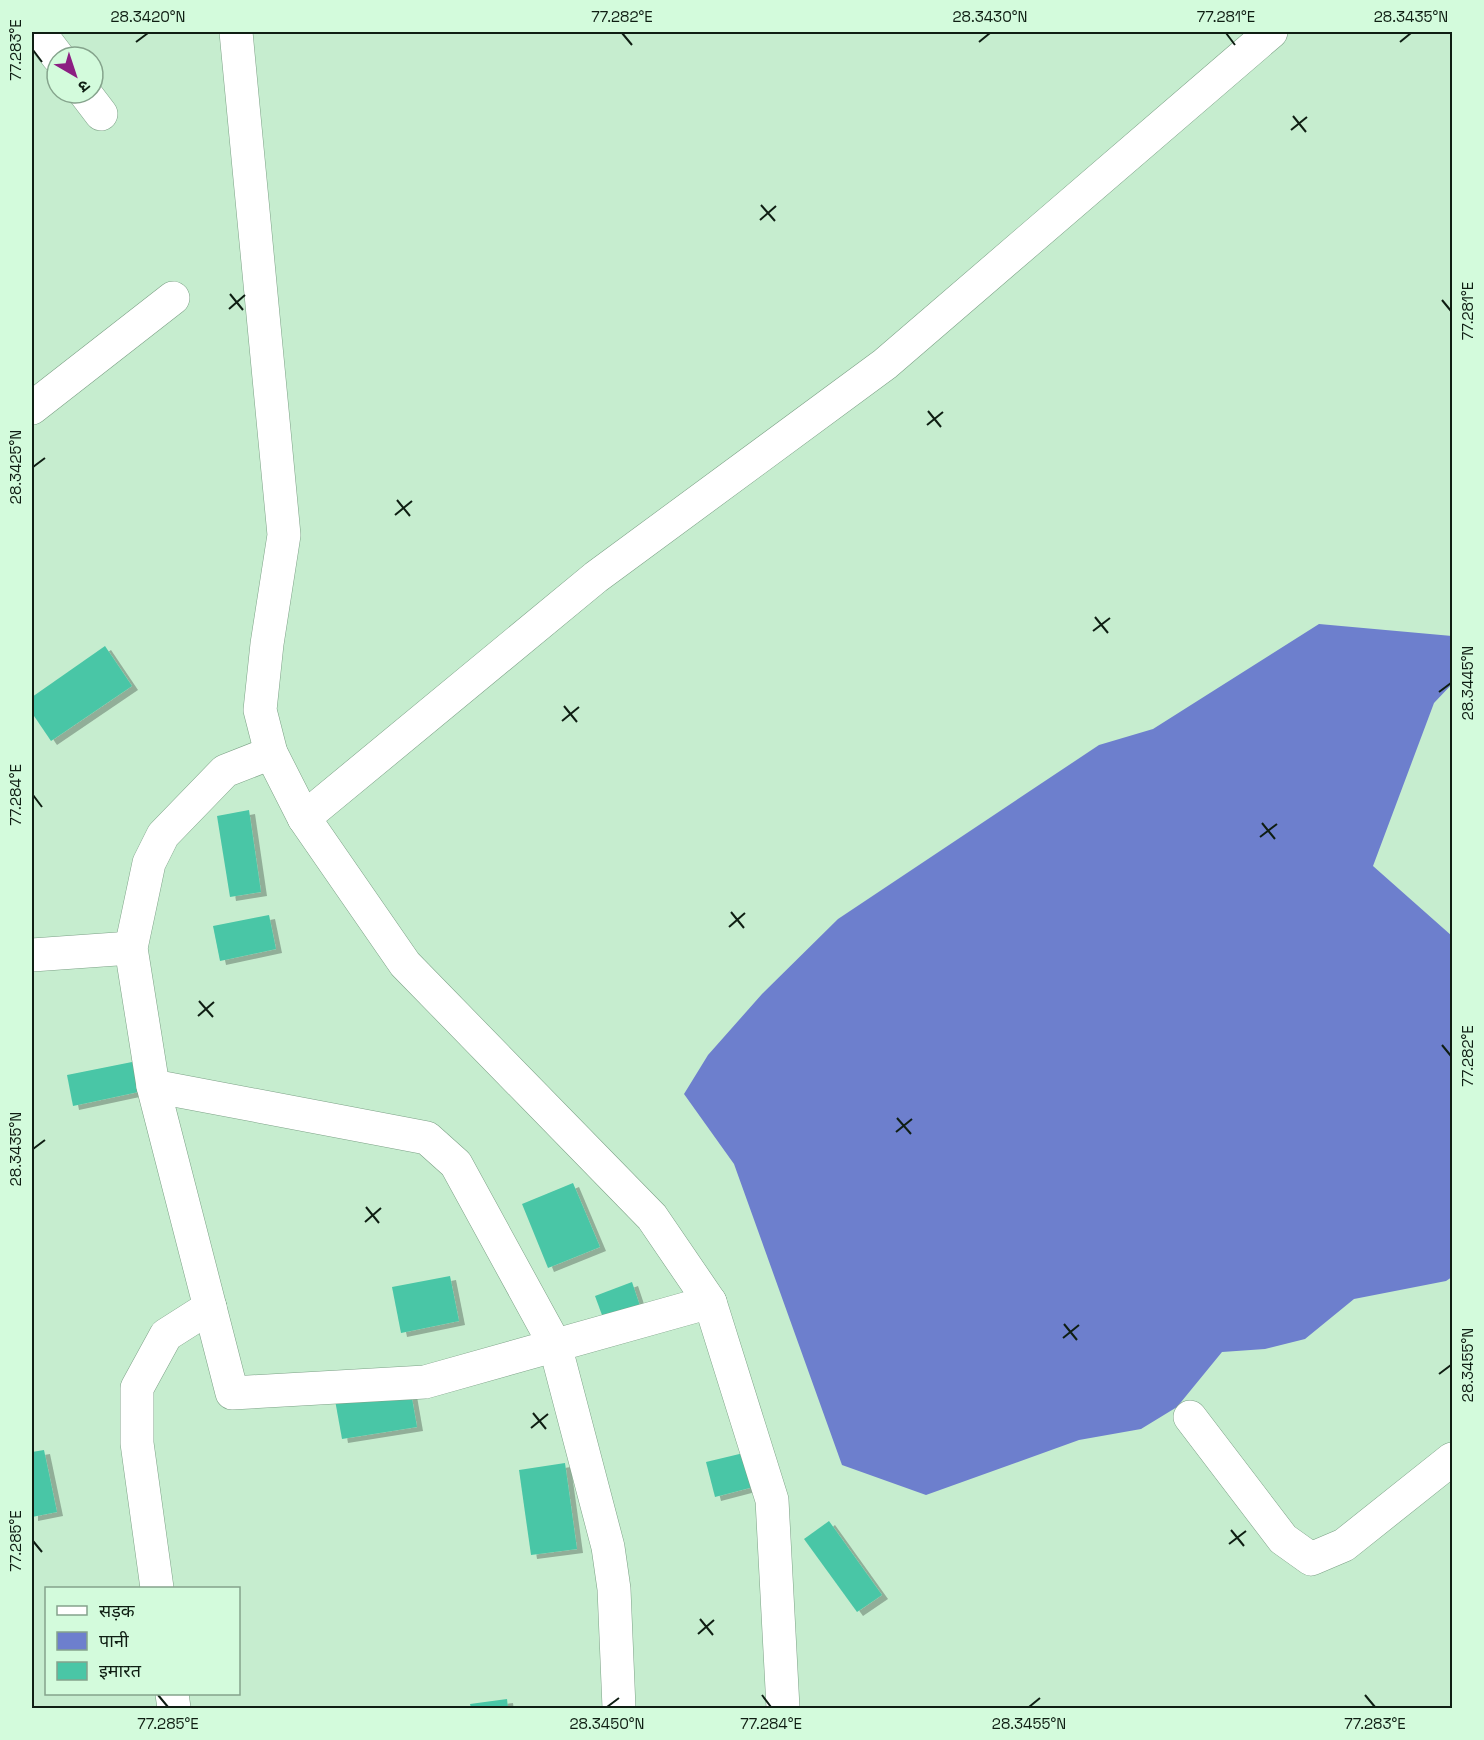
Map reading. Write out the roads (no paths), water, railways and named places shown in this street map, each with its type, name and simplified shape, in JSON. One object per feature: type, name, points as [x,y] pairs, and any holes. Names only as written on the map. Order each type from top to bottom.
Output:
[{"type":"street","points":[[39,32],[49,45]]},
{"type":"street","points":[[236,32],[284,535],[267,644],[261,710],[271,753],[304,818],[405,964],[652,1216],[710,1302],[772,1500],[783,1708]]},
{"type":"street","points":[[304,818],[596,577],[885,364],[1271,32]]},
{"type":"street","points":[[32,408],[173,298]]},
{"type":"street","points":[[271,753],[225,771],[163,835],[149,863],[131,948],[153,1086],[232,1393],[425,1382],[710,1302]]},
{"type":"street","points":[[32,955],[131,948]]},
{"type":"street","points":[[153,1086],[427,1138],[456,1164],[555,1345],[608,1547],[614,1589],[619,1708]]},
{"type":"street","points":[[157,1587],[137,1443],[137,1388],[166,1335],[210,1307]]},
{"type":"street","points":[[1190,1417],[1283,1539],[1311,1559],[1344,1545],[1452,1458]]},
{"type":"water","points":[[1319,624],[1452,636],[1452,684],[1434,703],[1373,866],[1452,936],[1452,1277],[1446,1281],[1354,1299],[1305,1339],[1265,1349],[1222,1352],[1177,1407],[1141,1429],[1079,1440],[926,1495],[842,1465],[734,1164],[684,1094],[708,1055],[762,994],[838,919],[1099,745],[1153,729]]}]
